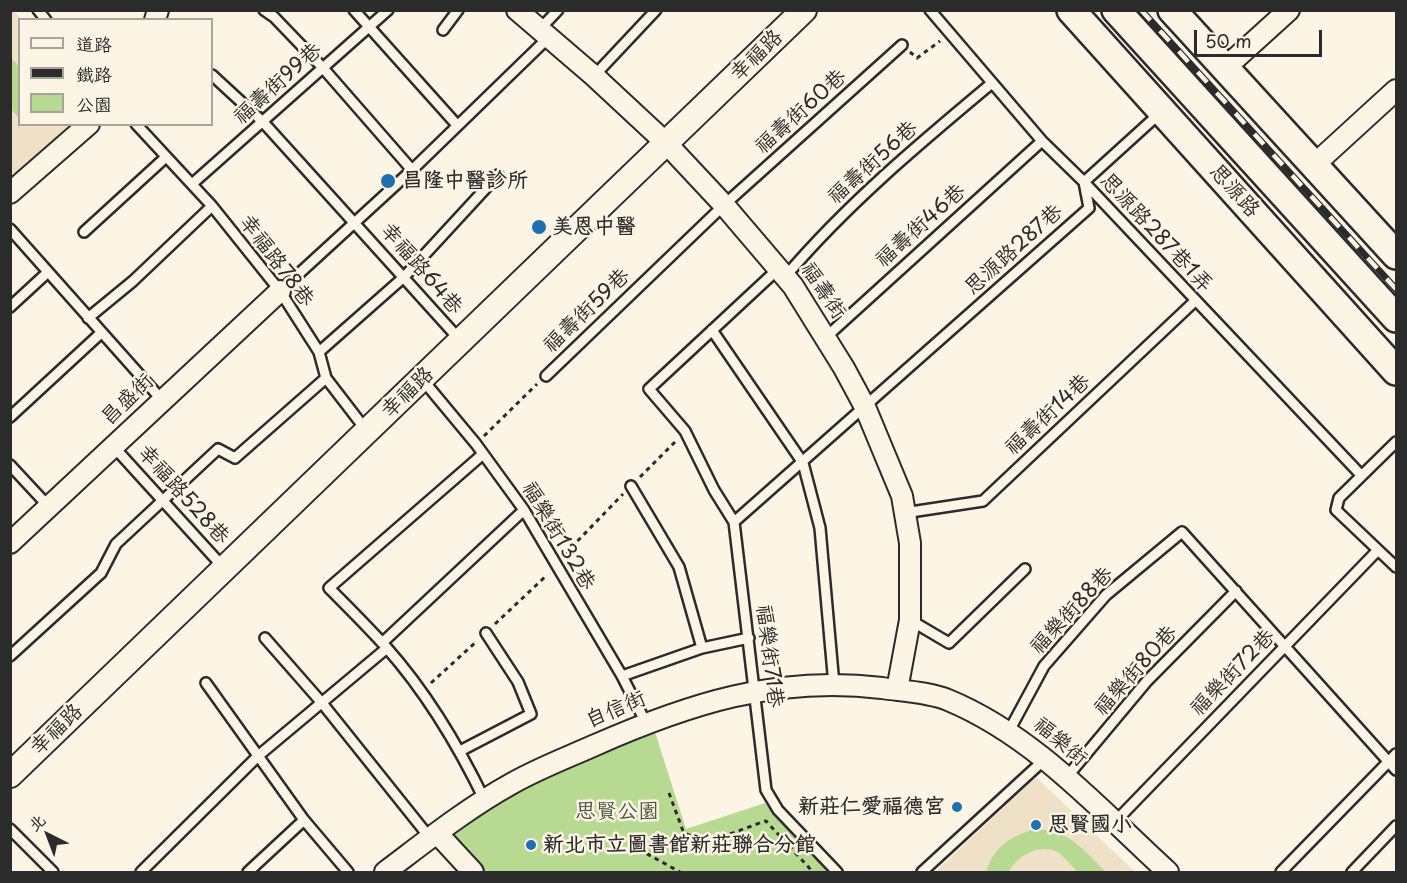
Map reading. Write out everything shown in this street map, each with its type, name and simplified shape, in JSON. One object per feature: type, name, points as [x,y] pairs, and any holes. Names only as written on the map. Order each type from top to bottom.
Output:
[{"type":"main road","name":"思源路","points":[[1071,10],[1396,371]]},
{"type":"main road","name":"思源路","points":[[1116,10],[1396,318]]},
{"type":"main road","points":[[1172,10],[1396,255]]},
{"type":"street","name":"福壽街","points":[[517,10],[594,76],[666,144],[724,205],[782,273],[825,338],[865,407],[902,496],[910,543],[910,620],[897,690]]},
{"type":"street","name":"幸福路","points":[[10,775],[804,10]]},
{"type":"street","points":[[1225,68],[1289,10]]},
{"type":"street","points":[[1314,165],[1396,90]]},
{"type":"street","points":[[10,194],[87,126]]},
{"type":"street","name":"昌盛街","points":[[10,543],[280,291]]},
{"type":"street","name":"自信街","points":[[385,873],[433,835],[511,784],[646,723],[696,704],[773,688],[834,685],[897,690]]},
{"type":"street","name":"福樂街","points":[[897,690],[946,699],[1009,731],[1066,778],[1168,873]]},
{"type":"street","points":[[433,835],[473,873]]},
{"type":"lane","points":[[264,10],[274,17],[323,68],[412,170]]},
{"type":"lane","points":[[354,10],[457,125]]},
{"type":"lane","name":"福壽街99巷","points":[[192,184],[388,10]]},
{"type":"lane","points":[[443,30],[458,10]]},
{"type":"lane","points":[[280,291],[412,170],[457,125],[545,33],[558,10]]},
{"type":"lane","points":[[594,76],[656,10]]},
{"type":"lane","name":"思源路287巷1弄","points":[[930,10],[1042,141],[1084,182],[1362,475]]},
{"type":"lane","name":"福壽街60巷","points":[[724,205],[902,45]]},
{"type":"lane","name":"幸福路64巷","points":[[213,76],[263,122],[355,221],[460,340]]},
{"type":"lane","name":"福壽街56巷","points":[[712,330],[782,273],[877,180],[992,83]]},
{"type":"lane","points":[[1084,182],[1162,111]]},
{"type":"lane","name":"幸福路78巷","points":[[138,126],[212,206],[280,291],[319,352],[326,378],[368,432]]},
{"type":"lane","name":"福壽街46巷","points":[[825,338],[1042,141]]},
{"type":"lane","points":[[84,232],[166,157]]},
{"type":"lane","points":[[319,352],[404,277],[498,175]]},
{"type":"lane","name":"思源路287巷","points":[[865,407],[1089,208],[1084,182]]},
{"type":"lane","name":"福壽街59巷","points":[[546,376],[724,205]]},
{"type":"lane","points":[[88,318],[133,281],[212,206]]},
{"type":"lane","points":[[10,230],[162,400]]},
{"type":"lane","points":[[10,307],[48,272]]},
{"type":"lane","name":"福壽街14巷","points":[[904,513],[983,501],[1195,301]]},
{"type":"lane","points":[[712,330],[803,462],[820,528],[834,685]]},
{"type":"lane","name":"福樂街71巷","points":[[712,330],[649,389],[685,431],[734,522],[756,691],[766,790],[778,810],[837,873]]},
{"type":"lane","points":[[10,417],[101,333]]},
{"type":"lane","points":[[10,656],[101,573],[116,544],[218,450],[235,458],[326,378]]},
{"type":"lane","name":"福樂街132巷","points":[[422,379],[476,444],[524,510],[622,676],[646,723]]},
{"type":"lane","points":[[734,522],[865,407]]},
{"type":"lane","points":[[1396,442],[1339,498],[1336,510],[1396,567]]},
{"type":"lane","name":"幸福路528巷","points":[[114,447],[224,568]]},
{"type":"lane","points":[[483,454],[329,588],[385,646],[460,751],[485,801]]},
{"type":"lane","points":[[10,465],[50,508]]},
{"type":"lane","points":[[631,486],[679,567],[702,648]]},
{"type":"lane","points":[[141,873],[258,756],[385,646],[524,510]]},
{"type":"lane","name":"福樂街88巷","points":[[1009,731],[1044,666],[1106,595],[1182,532],[1236,591]]},
{"type":"lane","name":"福樂街72巷","points":[[1114,822],[1378,550]]},
{"type":"lane","points":[[910,620],[949,644],[1025,569]]},
{"type":"lane","points":[[1236,591],[1396,770]]},
{"type":"lane","name":"福樂街80巷","points":[[1066,778],[1148,681],[1236,591]]},
{"type":"lane","points":[[460,751],[531,714],[519,682],[486,633]]},
{"type":"lane","points":[[265,638],[322,702],[433,835]]},
{"type":"lane","points":[[622,676],[702,648],[749,639]]},
{"type":"lane","points":[[206,683],[304,820],[348,873]]},
{"type":"lane","points":[[1281,873],[1396,754]]},
{"type":"lane","points":[[922,873],[1044,760]]},
{"type":"lane","points":[[248,873],[304,820]]},
{"type":"lane","points":[[1352,873],[1396,826]]},
{"type":"lane","points":[[10,829],[53,873]]},
{"type":"path","points":[[902,45],[917,58],[950,33]]},
{"type":"path","name":"福壽街59巷","points":[[476,444],[546,376]]},
{"type":"path","points":[[669,793],[682,831],[687,835],[707,840],[766,821],[813,873]]},
{"type":"path","points":[[631,845],[680,873]]},
{"type":"shaded area","points":[[13,10],[20,18],[18,18],[18,126],[68,126],[11,178],[10,11]]},
{"type":"shaded area","name":"思賢國小","points":[[1036,777],[1135,872],[935,872]]},
{"type":"green space","points":[[10,57],[18,65],[18,117],[11,109]]},
{"type":"green space","name":"思賢公園","points":[[654,729],[686,829],[765,803],[829,872],[485,872],[451,835],[518,792]]},
{"type":"green space","points":[[1035,829],[1047,830],[1067,837],[1082,848],[1106,872],[1078,872],[1057,852],[1043,849],[1023,856],[1009,872],[986,872],[998,849],[1018,835]]},
{"type":"railway","points":[[1141,10],[1396,289]]},
{"type":"place","name":"昌隆中醫診所","points":[[388,181]]},
{"type":"place","name":"美恩中醫","points":[[539,227]]},
{"type":"place","name":"新莊仁愛福德宮","points":[[957,807]]},
{"type":"place","name":"思賢國小","points":[[1036,825]]},
{"type":"place","name":"新北市立圖書館新莊聯合分館","points":[[531,845]]}]
